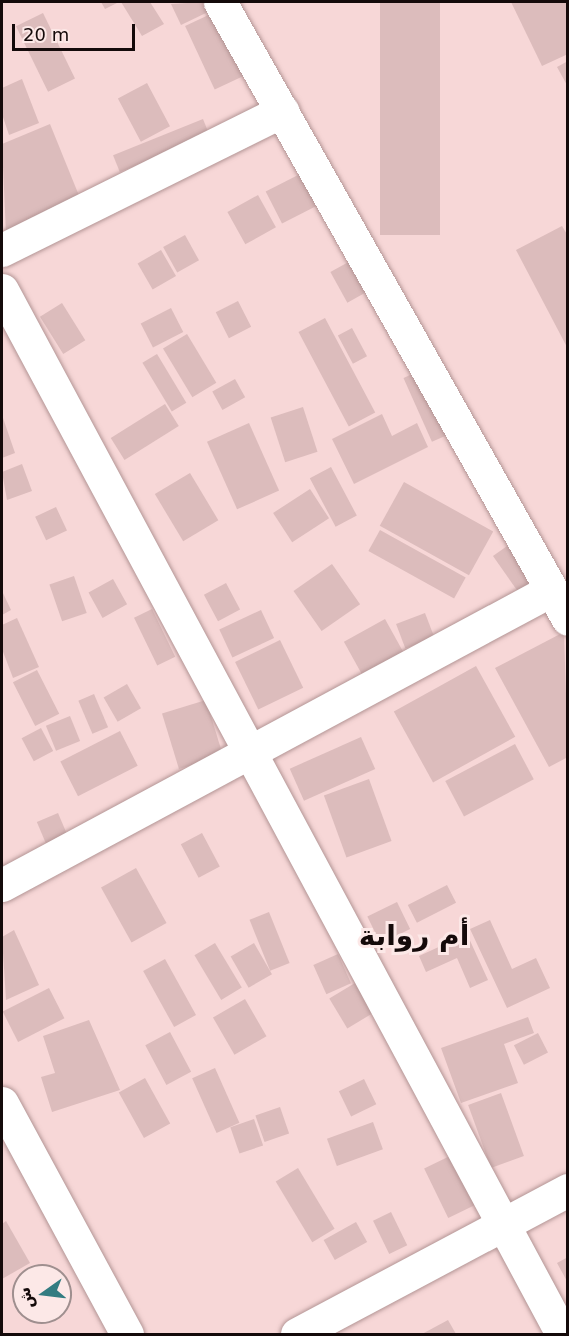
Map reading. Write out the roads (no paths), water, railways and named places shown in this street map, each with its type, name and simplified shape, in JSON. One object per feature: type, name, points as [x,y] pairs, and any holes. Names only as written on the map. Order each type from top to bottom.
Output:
[{"type":"street","points":[[220,2],[567,619]]},
{"type":"street","points":[[2,250],[282,111]]},
{"type":"street","points":[[2,290],[505,1223],[562,1335]]},
{"type":"street","points":[[2,885],[551,590]]},
{"type":"street","points":[[2,1103],[127,1335]]},
{"type":"street","points":[[297,1335],[567,1190]]},
{"type":"district","name":"أم روابة","points":[[414,936]]}]
